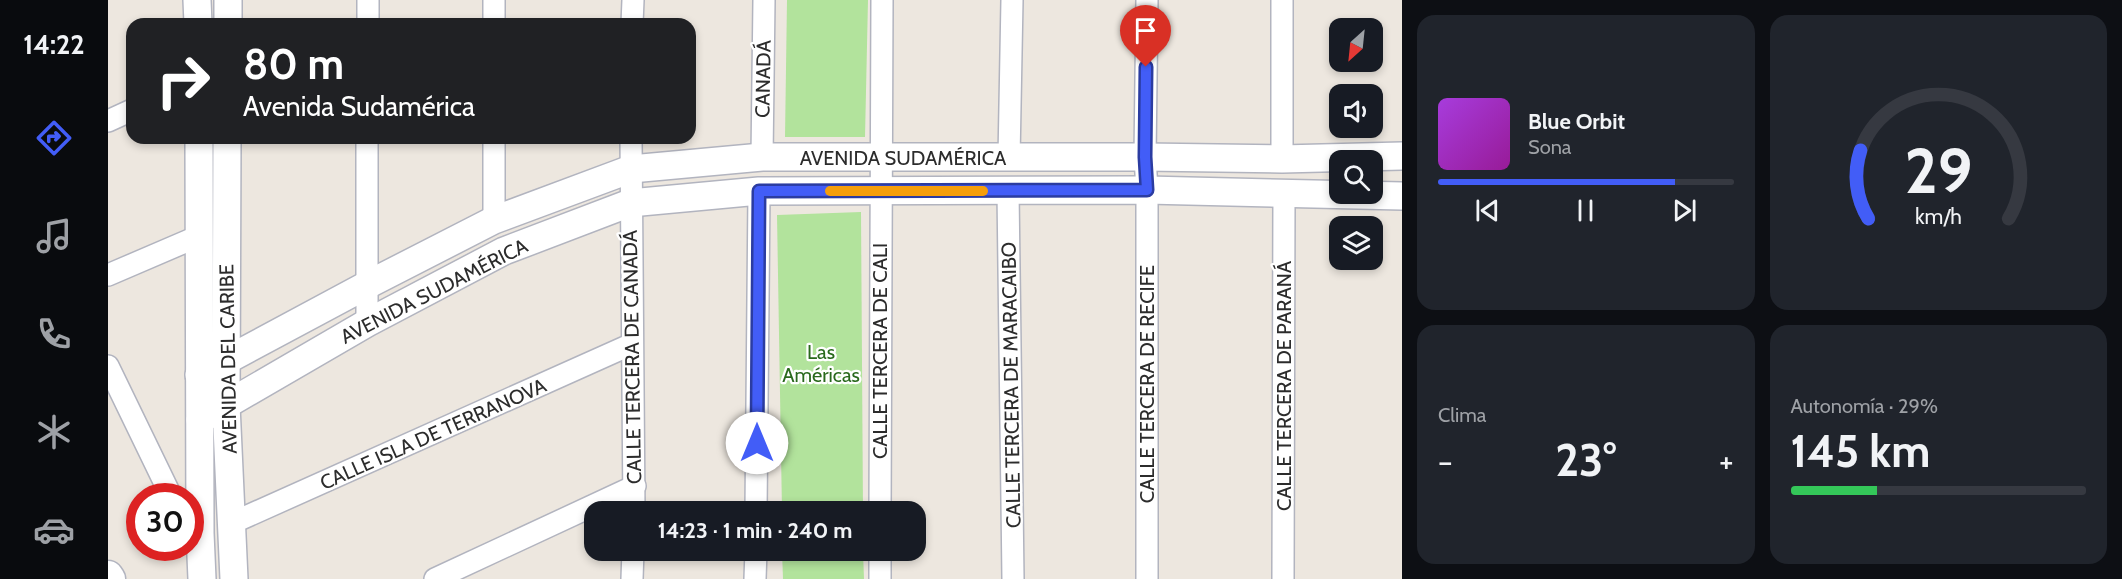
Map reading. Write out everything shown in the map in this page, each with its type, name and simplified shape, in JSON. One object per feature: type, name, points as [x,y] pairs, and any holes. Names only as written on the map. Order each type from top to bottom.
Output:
[{"type":"street","points":[[197,0],[198,18]]},
{"type":"street","points":[[228,0],[228,18]]},
{"type":"street","points":[[368,0],[368,18]]},
{"type":"street","points":[[494,0],[494,18]]},
{"type":"street","points":[[632,18],[633,0]]},
{"type":"street","name":"CANADÁ","points":[[762,157],[764,0]]},
{"type":"street","name":"CALLE TERCERA DE CALI","points":[[880,501],[882,0]]},
{"type":"street","points":[[1010,158],[1012,0]]},
{"type":"street","name":"CALLE TERCERA DE RECIFE","points":[[1147,0],[1145,157],[1147,190],[1147,579]]},
{"type":"street","points":[[1281,0],[1282,159]]},
{"type":"street","points":[[108,121],[126,113]]},
{"type":"street","name":"AVENIDA DEL CARIBE","points":[[197,483],[200,420],[199,144]]},
{"type":"street","name":"AVENIDA DEL CARIBE","points":[[227,144],[226,405],[234,579]]},
{"type":"street","points":[[367,144],[367,323]]},
{"type":"street","points":[[494,144],[494,220]]},
{"type":"street","name":"CALLE TERCERA DE CANADÁ","points":[[631,144],[634,501]]},
{"type":"street","name":"AVENIDA SUDAMÉRICA","points":[[199,375],[494,220],[631,169],[762,157],[1282,159],[1402,156]]},
{"type":"street","name":"AVENIDA SUDAMÉRICA","points":[[200,420],[367,323],[504,251],[630,203],[759,191],[1147,190],[1402,196]]},
{"type":"street","points":[[756,501],[759,191]]},
{"type":"street","name":"CALLE TERCERA DE MARACAIBO","points":[[1008,191],[1013,579]]},
{"type":"street","name":"CALLE TERCERA DE PARANÁ","points":[[1283,579],[1284,193]]},
{"type":"street","points":[[108,274],[199,236]]},
{"type":"street","name":"CALLE ISLA DE TERRANOVA","points":[[232,523],[632,344]]},
{"type":"street","points":[[108,366],[165,483]]},
{"type":"street","points":[[435,579],[635,486]]},
{"type":"street","name":"AVENIDA DEL CARIBE","points":[[200,561],[202,579]]},
{"type":"street","points":[[632,579],[633,561]]},
{"type":"street","points":[[755,579],[756,561]]},
{"type":"street","points":[[880,561],[880,579]]},
{"type":"green space","points":[[787,0],[868,0],[865,137],[785,137]]},
{"type":"green space","name":"Las Américas","points":[[861,212],[863,501],[782,501],[777,215]]},
{"type":"green space","points":[[782,561],[863,561],[864,579],[783,579]]},
{"type":"slow traffic","points":[[830,191],[983,191]]},
{"type":"route","points":[[757,443],[759,191],[1147,190],[1146,67]]}]
